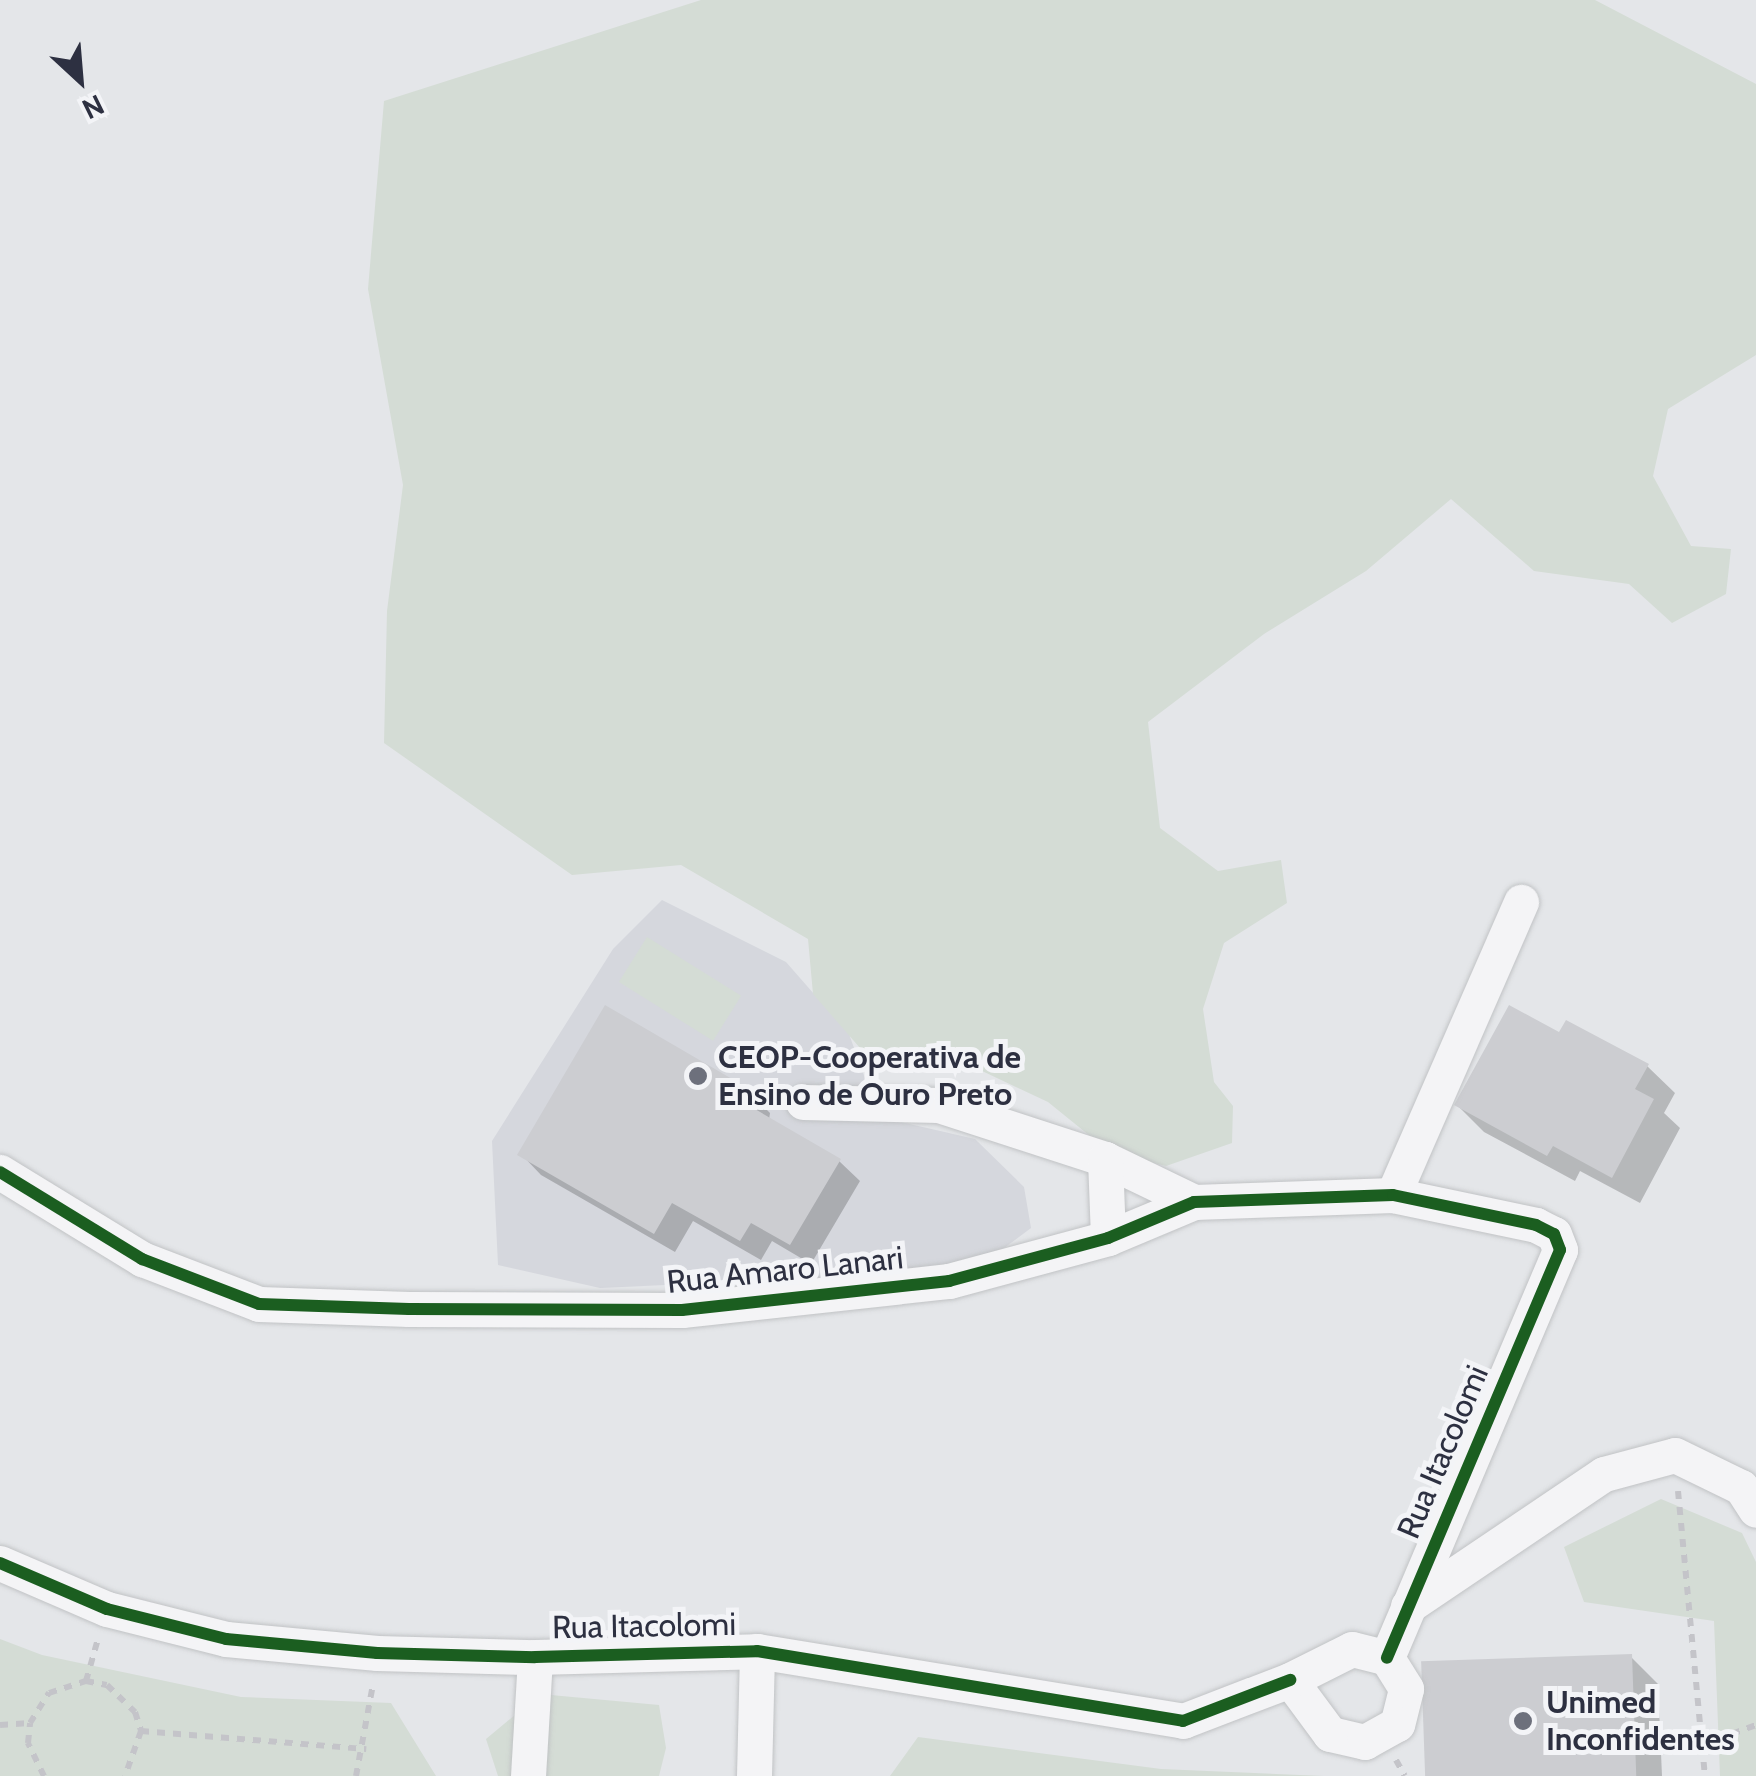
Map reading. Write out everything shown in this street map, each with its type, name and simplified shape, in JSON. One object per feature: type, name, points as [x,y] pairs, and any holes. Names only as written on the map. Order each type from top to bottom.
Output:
[{"type":"street","points":[[1393,1196],[1521,902]]},
{"type":"street","points":[[802,1102],[939,1105],[1105,1159],[1194,1202]]},
{"type":"street","points":[[1105,1159],[1108,1238]]},
{"type":"street","name":"Rua Amaro Lanari","points":[[0,1172],[142,1259],[259,1304],[682,1310],[949,1281],[1108,1238],[1194,1202],[1393,1196],[1536,1226],[1554,1234],[1560,1250],[1553,1268]]},
{"type":"street","name":"Rua Itacolomi","points":[[0,1564],[107,1609],[226,1639],[377,1653],[535,1656],[757,1651],[1183,1721],[1290,1680],[1352,1649],[1387,1658],[1553,1268]]},
{"type":"street","points":[[1408,1606],[1604,1474],[1675,1455],[1741,1487],[1756,1510]]},
{"type":"street","points":[[754,1776],[757,1651]]},
{"type":"street","points":[[528,1776],[535,1656]]},
{"type":"street","points":[[1290,1680],[1330,1734],[1365,1742],[1383,1736],[1405,1708],[1406,1689],[1387,1658]]},
{"type":"path","points":[[1675,1455],[1705,1776]]},
{"type":"path","points":[[356,1776],[366,1749],[377,1653]]},
{"type":"path","points":[[44,1776],[28,1743],[30,1724],[49,1693],[86,1681],[124,1696],[141,1731],[126,1776]]},
{"type":"path","points":[[0,1725],[30,1724]]},
{"type":"path","points":[[1702,1745],[1756,1724]]},
{"type":"path","points":[[141,1731],[366,1749]]},
{"type":"shaded area","points":[[701,0],[1595,0],[1756,84],[1756,355],[1668,409],[1653,476],[1691,546],[1731,549],[1726,594],[1672,623],[1629,584],[1534,571],[1451,499],[1366,571],[1264,634],[1148,722],[1160,828],[1218,871],[1281,860],[1287,903],[1224,943],[1203,1009],[1214,1082],[1233,1106],[1232,1143],[1166,1166],[1111,1153],[1048,1102],[980,1070],[867,1056],[813,994],[808,939],[681,865],[572,875],[384,743],[387,611],[403,485],[368,289],[384,101]]},
{"type":"shaded area","name":"CEOP-Cooperativa de Ensino de Ouro Preto","points":[[662,900],[786,962],[849,1034],[879,1117],[975,1139],[1024,1187],[1031,1228],[992,1257],[902,1274],[600,1288],[498,1265],[492,1141],[613,949]]},
{"type":"shaded area","points":[[647,937],[741,996],[713,1041],[619,982]]},
{"type":"shaded area","points":[[1661,1499],[1742,1533],[1756,1562],[1756,1776],[1720,1776],[1714,1621],[1584,1602],[1564,1547]]},
{"type":"shaded area","points":[[0,1639],[42,1655],[241,1697],[391,1703],[436,1776],[0,1776]]},
{"type":"shaded area","points":[[540,1694],[659,1705],[666,1748],[659,1776],[498,1776],[486,1739]]},
{"type":"shaded area","points":[[918,1737],[1161,1769],[1324,1776],[890,1776]]},
{"type":"building","points":[[605,1005],[751,1090],[748,1105],[841,1159],[790,1245],[751,1223],[740,1241],[672,1203],[654,1234],[517,1155]]},
{"type":"building","points":[[1509,1005],[1559,1032],[1566,1020],[1649,1064],[1635,1089],[1654,1099],[1612,1178],[1553,1146],[1547,1156],[1454,1105]]},
{"type":"building","points":[[1632,1654],[1636,1776],[1425,1776],[1421,1661]]},
{"type":"cycle path","points":[[0,1172],[142,1259],[259,1304],[682,1310],[949,1281],[1108,1238],[1194,1202],[1393,1195],[1536,1225],[1554,1234],[1560,1250],[1387,1658]]},
{"type":"cycle path","points":[[0,1563],[107,1609],[226,1639],[377,1653],[535,1657],[757,1651],[1183,1721],[1290,1680]]},
{"type":"place","name":"CEOP-Cooperativa de Ensino de Ouro Preto","points":[[698,1076]]},
{"type":"place","name":"Unimed Inconfidentes","points":[[1523,1721]]}]
